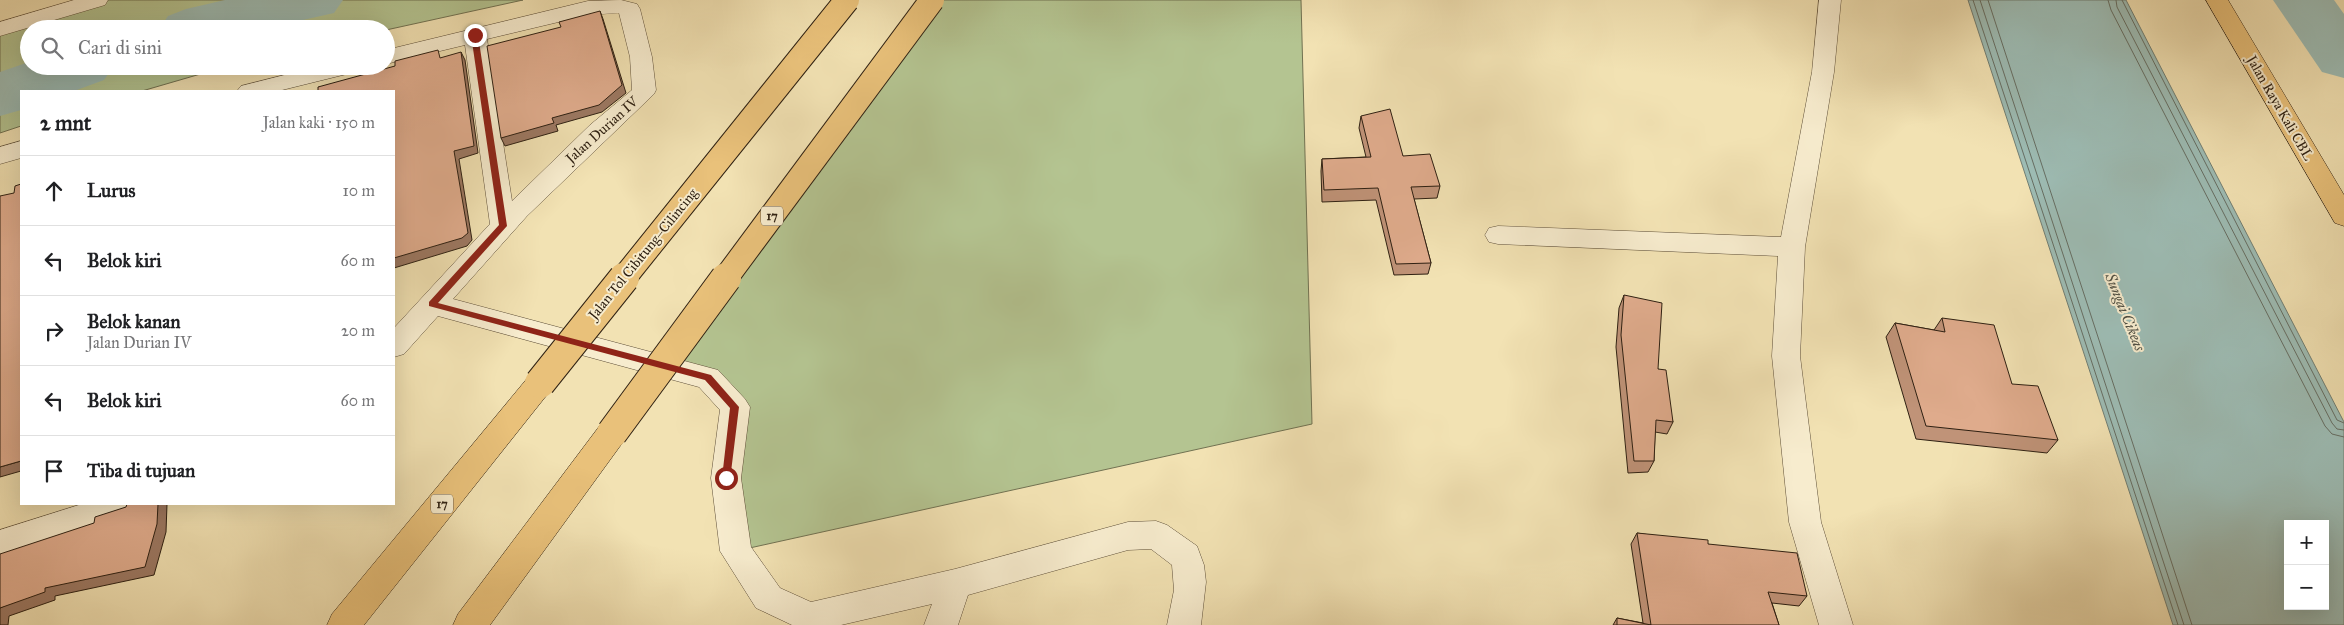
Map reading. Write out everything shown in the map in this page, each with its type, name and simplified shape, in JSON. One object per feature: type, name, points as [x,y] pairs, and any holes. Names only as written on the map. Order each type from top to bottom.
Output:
[{"type":"main road","name":"Jalan Tol Cibitung–Cilincing","points":[[344,625],[847,0]]},
{"type":"main road","name":"17","points":[[470,625],[932,0]]},
{"type":"main road","name":"Jalan Raya Kali CBL","points":[[2217,0],[2344,216]]},
{"type":"street","points":[[24,20],[63,5],[97,0]]},
{"type":"street","points":[[1830,0],[1822,72],[1792,247],[1787,366],[1805,522],[1836,625]]},
{"type":"street","name":"Jalan Durian IV","points":[[395,55],[588,8],[619,6],[629,9],[641,58],[642,94],[599,130],[503,226],[395,345]]},
{"type":"street","points":[[0,29],[20,21]]},
{"type":"street","points":[[475,35],[503,226]]},
{"type":"street","points":[[256,90],[299,85],[326,75]]},
{"type":"street","points":[[0,156],[20,149]]},
{"type":"street","points":[[1498,235],[1792,247]]},
{"type":"street","points":[[432,304],[708,378],[735,407],[726,478],[736,551],[768,598],[810,617],[955,584],[1128,536],[1156,535],[1186,556],[1191,573],[1189,606],[1184,625]]},
{"type":"street","points":[[0,544],[74,512],[117,505]]},
{"type":"street","points":[[941,625],[955,584]]},
{"type":"green space","points":[[98,0],[523,0],[395,28],[395,20],[20,20],[20,75],[197,75],[145,90],[20,90],[20,126],[0,133],[0,25]]},
{"type":"green space","points":[[934,0],[1301,0],[1312,424],[736,551],[735,407],[664,361]]},
{"type":"water","name":"Sungai Cikeas","points":[[1968,0],[2126,0],[2344,422],[2344,625],[2173,625]]},
{"type":"building","points":[[600,11],[622,85],[599,105],[552,118],[554,123],[501,138],[487,46],[561,27],[559,22]]},
{"type":"building","points":[[438,50],[440,58],[461,52],[474,146],[454,151],[468,233],[462,238],[395,258],[395,90],[318,90],[318,87],[362,75],[395,75],[395,61]]},
{"type":"building","points":[[1390,109],[1403,156],[1430,154],[1440,186],[1411,187],[1431,263],[1396,264],[1378,188],[1324,190],[1322,159],[1371,157],[1361,116]]},
{"type":"building","points":[[20,184],[20,461],[0,467],[0,196],[14,193],[15,186]]},
{"type":"building","points":[[1624,295],[1662,303],[1658,369],[1666,370],[1673,422],[1656,420],[1654,461],[1634,461],[1621,335]]},
{"type":"building","points":[[1942,318],[1994,325],[2012,384],[2038,386],[2058,440],[1926,426],[1895,323],[1945,332]]},
{"type":"building","points":[[127,505],[158,505],[157,524],[145,567],[45,588],[45,592],[0,608],[0,554],[94,523],[95,517],[126,507]]},
{"type":"building","points":[[1637,533],[1708,540],[1708,544],[1797,553],[1807,596],[1768,592],[1779,625],[1651,625]]},
{"type":"building","points":[[1617,618],[1651,625],[1617,625]]},
{"type":"waterway","points":[[218,20],[313,0]]},
{"type":"waterway","points":[[2303,0],[2344,58]]},
{"type":"waterway","points":[[0,95],[57,75]]},
{"type":"route","points":[[475,35],[503,226],[432,304],[708,378],[735,407],[726,478]]}]
